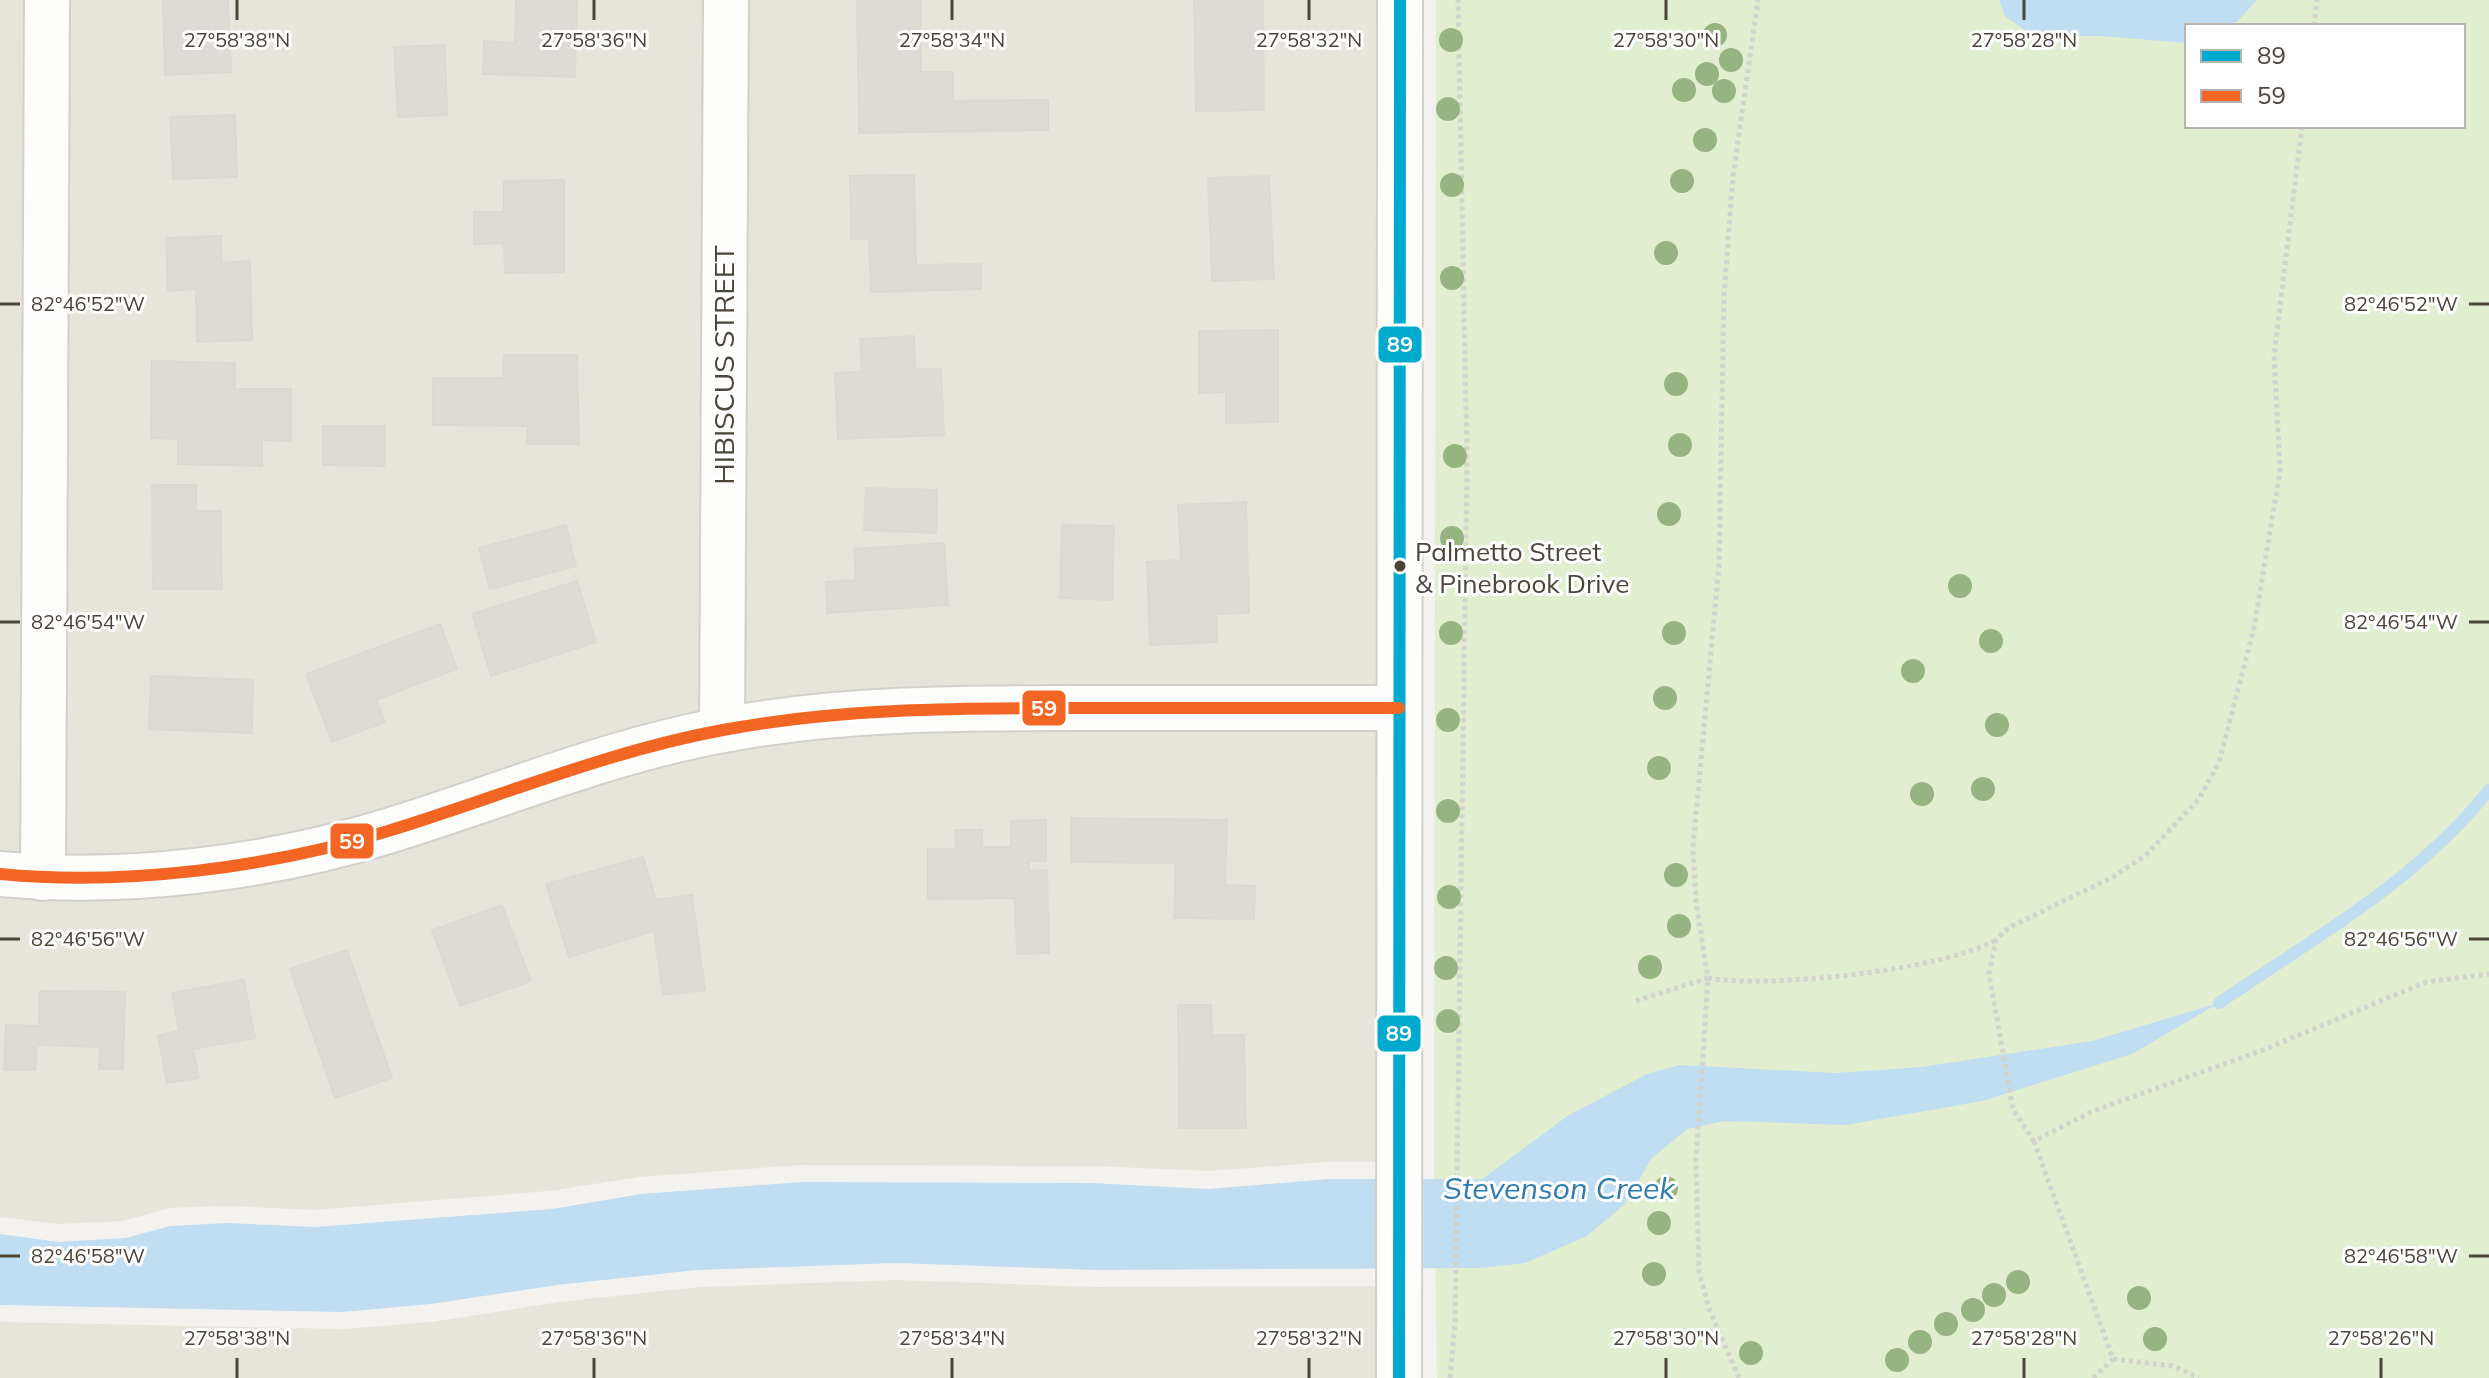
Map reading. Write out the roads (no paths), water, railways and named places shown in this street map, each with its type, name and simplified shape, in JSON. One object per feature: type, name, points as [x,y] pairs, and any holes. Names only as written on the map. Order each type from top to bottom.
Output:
[{"type":"street","points":[[43,878],[47,0]]},
{"type":"street","name":"HIBISCUS STREET","points":[[722,730],[726,0]]},
{"type":"street","points":[[1399,1378],[1400,0]]},
{"type":"street","points":[[0,874],[43,878],[158,874],[288,856],[385,832],[611,757],[722,730],[815,717],[934,708],[1399,708]]},
{"type":"water","points":[[1999,0],[2257,0],[2235,24],[2185,24],[2185,43],[2101,36],[2033,36],[2005,16]]},
{"type":"water","name":"Stevenson Creek","points":[[2219,1003],[2132,1054],[1982,1101],[1846,1125],[1724,1121],[1687,1129],[1651,1159],[1625,1204],[1587,1236],[1525,1263],[1481,1268],[1097,1270],[896,1263],[697,1270],[557,1285],[431,1304],[342,1312],[0,1305],[0,1234],[59,1242],[126,1238],[170,1226],[227,1223],[315,1227],[552,1209],[641,1194],[802,1182],[1091,1183],[1209,1189],[1329,1179],[1482,1179],[1569,1115],[1647,1074],[1680,1065],[1836,1073],[1922,1067],[2092,1041]]},
{"type":"waterway","name":"Stevenson Creek","points":[[2219,1003],[2397,880],[2461,823],[2489,790]]},
{"type":"place","name":"Palmetto Street & Pinebrook Drive","points":[[1400,566]]}]
